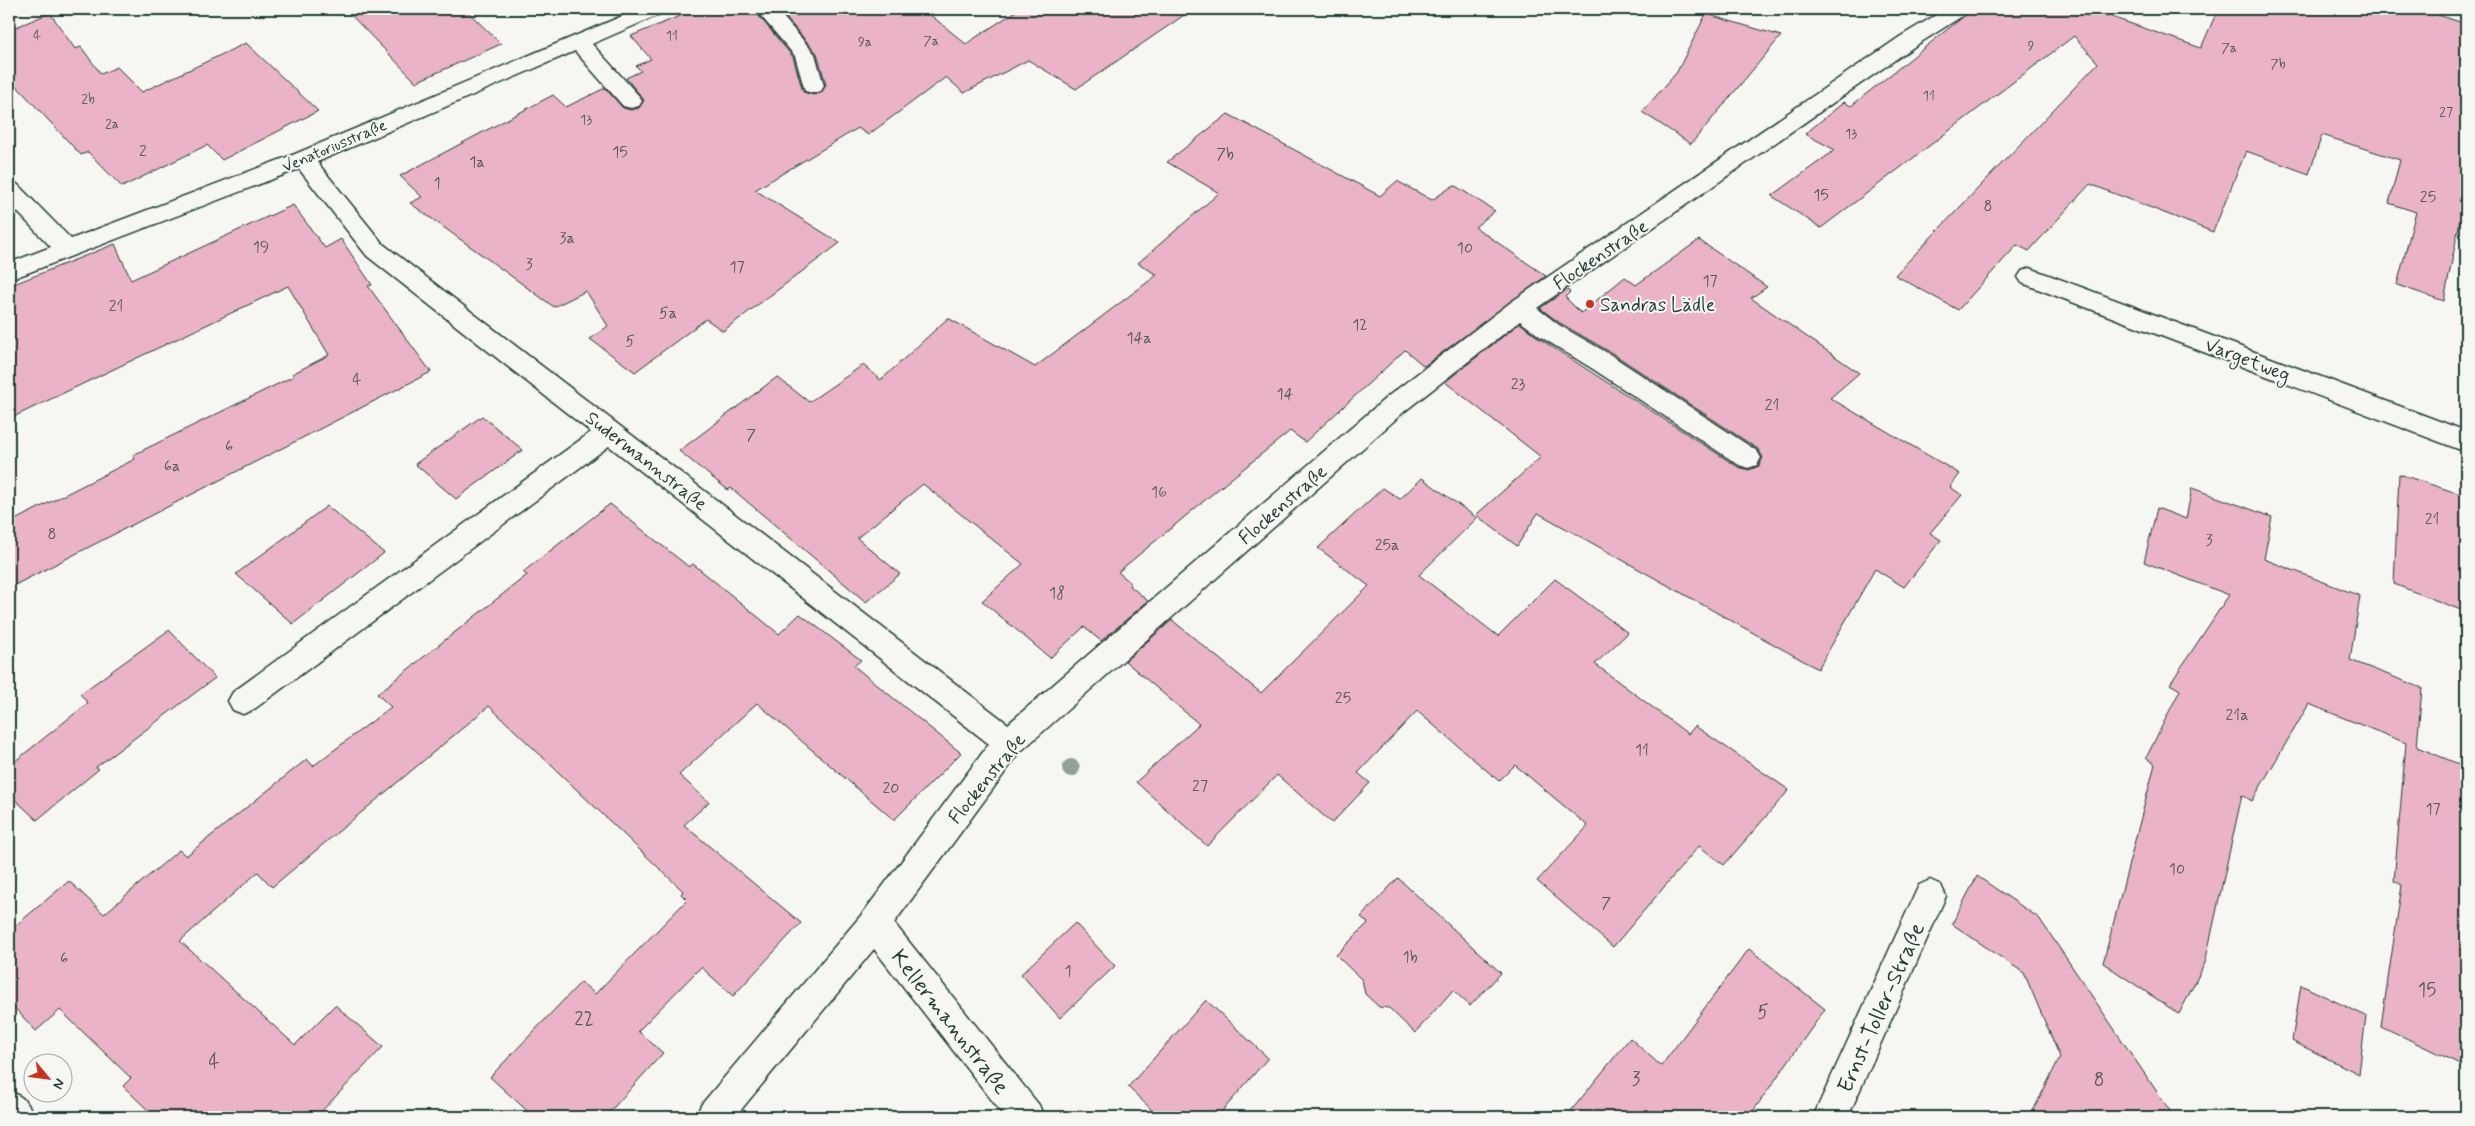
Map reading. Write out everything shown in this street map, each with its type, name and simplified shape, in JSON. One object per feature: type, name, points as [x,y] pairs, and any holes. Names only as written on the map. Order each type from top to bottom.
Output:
[{"type":"street","name":"Venatoriusstraße","points":[[9,272],[303,159],[656,9]]},
{"type":"street","points":[[765,9],[805,54],[813,86]]},
{"type":"street","name":"Flockenstraße","points":[[713,1117],[874,924],[1009,742],[1396,404],[1520,308],[1908,41],[1960,9]]},
{"type":"street","points":[[579,42],[631,101]]},
{"type":"street","name":"Sudermannstraße","points":[[303,159],[375,250],[1009,742]]},
{"type":"street","points":[[9,189],[68,250]]},
{"type":"street","name":"Vargetweg","points":[[2030,277],[2466,442]]},
{"type":"street","points":[[1520,308],[1550,331],[1602,362],[1748,458]]},
{"type":"street","points":[[242,701],[610,432]]},
{"type":"street","name":"Ernst-Toller-Straße","points":[[1830,1117],[1930,896]]},
{"type":"street","name":"Kellermannstraße","points":[[874,924],[1028,1117]]},
{"type":"street","points":[[9,1108],[18,1117]]},
{"type":"building","points":[[345,9],[465,9],[501,44],[416,82]]},
{"type":"building","points":[[697,9],[753,9],[793,57],[803,92],[813,95],[821,93],[826,85],[817,53],[778,9],[923,9],[966,44],[1019,9],[1193,9],[1076,89],[1028,60],[964,93],[946,77],[868,135],[858,128],[755,190],[840,243],[723,331],[706,319],[635,372],[590,339],[608,326],[586,291],[554,307],[410,203],[422,197],[400,176],[553,95],[566,107],[605,88],[623,108],[631,110],[639,108],[644,100],[626,78],[641,71],[636,66],[651,59],[631,36]]},
{"type":"building","points":[[1973,9],[2111,9],[2103,14],[2201,48],[2218,9],[2420,9],[2466,24],[2466,190],[2444,301],[2397,285],[2416,212],[2389,203],[2400,160],[2322,135],[2309,174],[2246,151],[2213,232],[2090,184],[2029,251],[2017,245],[1958,310],[1895,275],[2098,63],[2074,36],[1821,228],[1772,196],[1835,150],[1805,134],[1844,102],[1851,106]]},
{"type":"building","points":[[50,13],[75,49],[81,47],[101,74],[117,67],[142,92],[246,43],[318,111],[222,160],[207,145],[122,187],[88,152],[81,155],[9,78],[9,30]]},
{"type":"building","points":[[1706,14],[1781,36],[1691,144],[1642,112],[1677,72]]},
{"type":"building","points":[[1228,114],[1380,196],[1397,181],[1432,200],[1454,185],[1495,211],[1475,227],[1546,276],[1424,366],[1405,350],[1305,442],[1290,431],[1222,486],[1118,572],[1131,583],[1129,585],[1148,601],[1101,641],[1084,627],[1050,658],[982,601],[1023,564],[923,484],[857,538],[900,574],[866,602],[731,488],[728,490],[679,451],[777,377],[809,402],[863,365],[881,380],[948,318],[1035,367],[1157,275],[1138,263],[1219,193],[1167,162]]},
{"type":"building","points":[[293,205],[325,248],[341,239],[372,285],[368,286],[431,372],[9,588],[9,523],[135,459],[133,455],[294,376],[292,374],[329,355],[288,286],[9,419],[9,286],[115,244],[131,280]]},
{"type":"building","points":[[1699,240],[1767,287],[1751,298],[1859,373],[1830,398],[1960,474],[1950,487],[1962,495],[1930,533],[1941,540],[1904,587],[1875,569],[1818,669],[1538,513],[1517,546],[1476,515],[1541,457],[1445,382],[1520,323],[1540,339],[1738,467],[1749,470],[1759,466],[1763,457],[1758,449],[1612,353],[1560,323],[1540,308],[1567,290],[1570,292],[1565,297],[1581,313],[1625,277],[1636,285]]},
{"type":"building","points":[[482,416],[523,450],[456,499],[415,464]]},
{"type":"building","points":[[2399,474],[2466,496],[2466,612],[2394,584]]},
{"type":"building","points":[[1422,478],[1477,518],[1419,575],[1498,636],[1555,579],[1628,633],[1595,664],[1688,734],[1695,726],[1789,790],[1724,865],[1699,846],[1613,947],[1537,881],[1588,826],[1515,765],[1499,781],[1417,711],[1358,773],[1370,783],[1332,823],[1277,775],[1207,846],[1136,782],[1199,724],[1125,661],[1172,620],[1261,693],[1369,586],[1318,548],[1383,488],[1400,499]]},
{"type":"building","points":[[2192,488],[2272,517],[2264,559],[2360,596],[2350,660],[2422,688],[2417,747],[2466,767],[2466,1067],[2381,1026],[2402,885],[2394,881],[2406,743],[2309,704],[2252,801],[2242,795],[2205,963],[2179,1014],[2103,963],[2155,764],[2146,758],[2180,690],[2170,684],[2229,595],[2144,562],[2157,508],[2186,519]]},
{"type":"building","points":[[610,504],[689,567],[693,564],[779,634],[800,614],[861,660],[854,666],[961,753],[894,820],[757,703],[679,775],[709,802],[684,825],[801,923],[733,996],[701,967],[638,1031],[663,1053],[605,1117],[534,1117],[490,1077],[581,982],[595,994],[687,900],[681,894],[683,891],[489,706],[272,887],[258,872],[180,941],[295,1045],[335,1005],[383,1047],[316,1117],[155,1117],[123,1086],[131,1078],[60,1010],[36,1031],[9,1002],[9,931],[69,881],[104,914],[179,850],[186,856],[307,759],[313,766],[391,707],[377,694],[527,575],[523,572]]},
{"type":"building","points":[[327,506],[384,553],[293,624],[236,574]]},
{"type":"building","points":[[169,630],[215,678],[96,767],[99,769],[37,820],[9,794],[9,766],[88,703],[80,694]]},
{"type":"building","points":[[1977,876],[2039,918],[2174,1117],[2030,1117],[2060,1057],[2024,973],[1952,924]]},
{"type":"building","points":[[1398,878],[1501,973],[1470,1006],[1453,990],[1415,1033],[1389,1008],[1379,1007],[1365,994],[1362,980],[1336,955],[1368,923],[1361,917]]},
{"type":"building","points":[[1075,923],[1115,966],[1060,1018],[1021,974]]},
{"type":"building","points":[[1749,949],[1825,1009],[1749,1117],[1566,1117],[1630,1038],[1661,1066]]},
{"type":"building","points":[[2301,985],[2366,1016],[2359,1074],[2292,1041]]},
{"type":"building","points":[[1206,1000],[1268,1058],[1217,1117],[1159,1117],[1128,1087]]},
{"type":"place","name":"Sandras Lädle","points":[[1590,304]]}]
